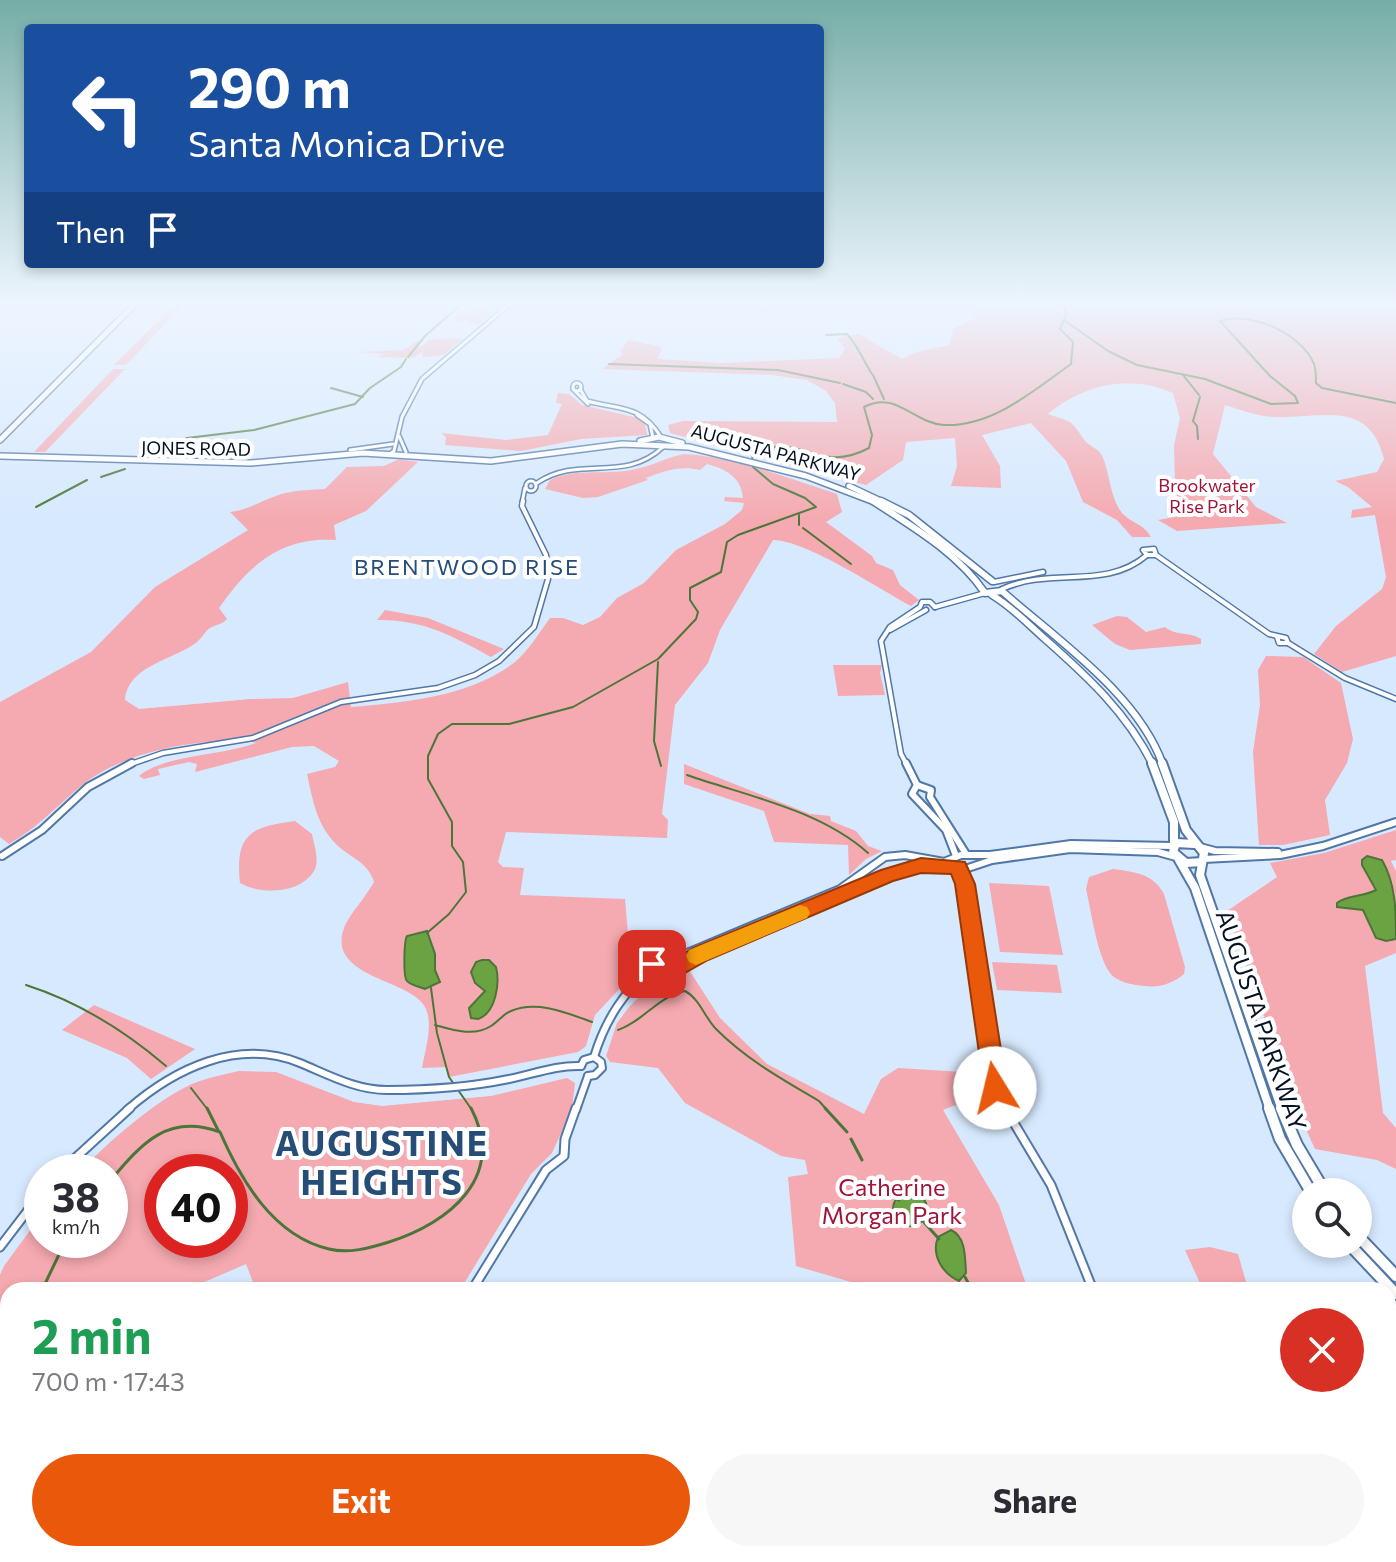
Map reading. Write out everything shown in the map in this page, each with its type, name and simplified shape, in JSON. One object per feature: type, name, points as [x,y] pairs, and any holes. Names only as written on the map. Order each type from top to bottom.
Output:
[{"type":"main road","points":[[0,433],[59,376]]},
{"type":"main road","points":[[0,440],[64,376]]},
{"type":"main road","points":[[9,424],[29,412]]},
{"type":"main road","points":[[664,447],[669,444],[665,438]]},
{"type":"main road","name":"AUGUSTA PARKWAY","points":[[651,442],[665,438],[863,491],[909,515],[1002,590]]},
{"type":"main road","points":[[392,450],[505,460],[593,446],[651,442]]},
{"type":"main road","points":[[392,450],[508,457],[585,444],[651,442]]},
{"type":"main road","name":"AUGUSTA PARKWAY","points":[[651,442],[664,447],[695,448],[738,457]]},
{"type":"main road","name":"JONES ROAD","points":[[1,456],[237,460],[350,450],[392,450]]},
{"type":"main road","name":"JONES ROAD","points":[[1,456],[251,463],[392,450]]},
{"type":"main road","name":"AUGUSTA PARKWAY","points":[[781,468],[841,487],[892,511],[936,543],[975,578],[983,590],[1003,602],[1095,683],[1133,726],[1154,764],[1172,815],[1178,859],[1195,888],[1280,1139],[1303,1178]]},
{"type":"main road","points":[[983,590],[993,582]]},
{"type":"main road","points":[[983,590],[1002,590],[1111,687],[1138,718],[1158,751],[1186,830],[1198,846]]},
{"type":"main road","points":[[1174,846],[1184,841],[1198,846]]},
{"type":"main road","name":"AUGUSTA PARKWAY","points":[[1198,846],[1204,860],[1200,875],[1283,1114],[1317,1178]]},
{"type":"main road","points":[[1178,859],[1193,865],[1204,860]]},
{"type":"main road","points":[[1372,1251],[1396,1276]]},
{"type":"main road","points":[[1362,1258],[1385,1282]]},
{"type":"street","points":[[392,450],[400,424],[425,376]]},
{"type":"street","points":[[535,483],[561,470],[637,462],[651,453],[650,424],[640,416],[583,402],[572,386],[577,384],[583,386],[580,389],[587,401],[643,414],[656,423],[659,435],[665,438]]},
{"type":"street","points":[[392,450],[399,436],[400,424]]},
{"type":"street","points":[[399,436],[406,452]]},
{"type":"street","points":[[535,483],[564,471],[638,464],[664,447]]},
{"type":"street","points":[[2,856],[42,830],[88,787],[130,764],[173,751],[221,746],[253,738],[341,702],[438,688],[475,675],[499,661],[534,627],[548,579],[544,548],[522,506],[527,490],[538,487],[535,483]]},
{"type":"street","points":[[1002,590],[1039,576],[1116,573],[1129,570],[1147,555],[1156,555],[1277,637],[1279,643],[1288,643],[1345,678],[1396,699]]},
{"type":"street","points":[[993,582],[1043,572],[1072,574]]},
{"type":"street","points":[[917,785],[901,754],[881,644],[883,636],[923,609],[983,590]]},
{"type":"street","points":[[917,785],[929,787],[930,797],[967,856],[971,866],[965,884]]},
{"type":"street","points":[[917,785],[912,794],[932,811],[954,848],[965,884],[998,1097],[1051,1185],[1090,1282]]},
{"type":"street","points":[[921,799],[930,797]]},
{"type":"street","points":[[1204,860],[1224,856],[1267,857],[1323,846],[1396,822]]},
{"type":"street","points":[[634,985],[662,980],[700,954],[888,875],[921,866],[957,863],[967,856],[1071,844],[1174,846]]},
{"type":"street","points":[[1198,846],[1215,851],[1294,851]]},
{"type":"street","points":[[594,1057],[605,1023],[652,964],[663,963],[840,889],[880,859],[898,855],[971,866],[1070,849],[1158,852],[1178,859]]},
{"type":"street","points":[[663,963],[669,973]]},
{"type":"street","points":[[647,972],[654,980]]},
{"type":"street","points":[[79,1154],[155,1090],[183,1072],[215,1058],[270,1054],[370,1089],[492,1081],[559,1066],[581,1066]]},
{"type":"street","points":[[594,1057],[601,1062],[602,1068],[588,1076],[581,1066],[584,1060],[594,1057]]},
{"type":"street","points":[[477,1282],[546,1170],[564,1156],[565,1139],[588,1076]]},
{"type":"street","points":[[0,1247],[24,1216]]},
{"type":"green space","points":[[106,376],[118,376],[45,452],[34,452]]},
{"type":"green space","name":"Brookwater Rise Park","points":[[778,376],[1396,376],[1396,656],[1342,672],[1314,654],[1336,626],[1382,589],[1386,577],[1375,515],[1351,518],[1352,510],[1372,507],[1348,487],[1335,481],[1377,472],[1384,459],[1377,440],[1367,427],[1355,419],[1325,415],[1267,416],[1225,405],[1213,454],[1256,507],[1287,523],[1177,531],[1158,520],[1180,516],[1174,445],[1180,418],[1173,393],[1140,384],[1108,385],[1077,395],[1048,414],[1071,423],[1086,442],[1101,454],[1122,513],[1151,537],[1132,537],[1117,520],[1083,502],[1066,461],[1031,423],[982,435],[1000,466],[1001,488],[951,486],[957,466],[955,438],[906,442],[903,460],[866,485],[670,433],[668,425],[683,421],[837,422],[835,403],[826,391],[807,380]]},
{"type":"green space","points":[[558,393],[569,394],[582,405],[638,418],[645,424],[647,435],[581,439],[521,451],[445,445],[446,437],[441,433],[506,440],[548,435],[562,404],[556,403]]},
{"type":"green space","points":[[684,454],[743,464],[837,494],[842,512],[826,522],[872,556],[876,563],[893,570],[900,585],[919,600],[911,606],[823,556],[773,540],[720,630],[708,663],[675,705],[662,814],[668,820],[667,838],[506,832],[498,862],[503,867],[524,868],[520,895],[625,899],[628,934],[639,958],[638,969],[595,1015],[586,1046],[578,1052],[449,1077],[446,1067],[422,1068],[429,1029],[425,1007],[404,990],[358,968],[347,958],[342,945],[346,924],[374,882],[362,864],[335,843],[319,819],[307,774],[335,767],[339,761],[314,746],[292,747],[195,772],[197,764],[189,762],[158,769],[160,775],[144,779],[139,776],[164,763],[256,743],[238,740],[208,742],[141,755],[94,776],[9,844],[0,837],[0,702],[91,652],[155,587],[248,530],[230,512],[285,493],[325,489],[347,467],[384,466],[399,459],[418,462],[366,511],[334,525],[336,540],[316,540],[283,548],[255,567],[219,608],[227,619],[208,629],[187,648],[134,679],[125,700],[139,709],[293,698],[348,682],[351,707],[436,696],[478,683],[515,662],[550,618],[563,618],[583,625],[600,617],[617,598],[644,583],[676,550],[725,524],[742,510],[744,503],[724,501],[725,497],[743,498],[742,490],[726,471],[707,464],[700,470],[679,468],[666,471],[598,497],[583,498],[545,489],[550,480],[571,474],[636,469]]},
{"type":"green space","points":[[385,610],[428,618],[504,649],[491,657],[423,626],[377,620]]},
{"type":"green space","points":[[1117,616],[1127,617],[1146,632],[1165,627],[1197,637],[1201,639],[1201,644],[1130,650],[1115,644],[1092,625]]},
{"type":"green space","points":[[1266,656],[1303,657],[1341,683],[1353,739],[1347,763],[1325,800],[1330,835],[1283,845],[1259,845],[1253,752],[1260,705],[1258,670]]},
{"type":"green space","points":[[833,665],[882,665],[880,673],[885,695],[838,696]]},
{"type":"green space","points":[[684,764],[810,814],[830,816],[831,821],[856,831],[868,846],[882,851],[866,859],[849,875],[848,845],[774,842],[764,811],[684,784]]},
{"type":"green space","points":[[295,821],[312,834],[317,858],[316,867],[308,879],[290,888],[269,891],[240,883],[240,854],[248,836],[266,826]]},
{"type":"green space","points":[[1396,830],[1396,860],[1391,861],[1396,871],[1396,953],[1365,966],[1383,1113],[1396,1128],[1396,1169],[1377,1160],[1315,1149],[1297,1110],[1227,911],[1277,877],[1270,863],[1324,853]]},
{"type":"green space","points":[[1113,869],[1149,878],[1164,894],[1185,967],[1184,974],[1175,980],[1155,986],[1136,985],[1117,979],[1108,971],[1099,949],[1086,889],[1089,877]]},
{"type":"green space","points":[[989,883],[1049,886],[1063,955],[1000,952]]},
{"type":"green space","points":[[992,962],[1057,965],[1062,993],[997,990]]},
{"type":"green space","name":"Catherine Morgan Park","points":[[689,970],[720,1018],[767,1064],[864,1114],[881,1079],[898,1068],[980,1073],[982,1095],[943,1110],[999,1205],[1025,1282],[851,1282],[796,1266],[788,1177],[808,1174],[805,1160],[781,1156],[685,1103],[658,1068],[610,1062],[606,1056],[617,1023],[629,1007],[645,991],[666,987]]},
{"type":"green space","points":[[94,1005],[195,1049],[151,1079],[127,1058],[62,1030]]},
{"type":"green space","points":[[239,1071],[276,1072],[354,1102],[382,1106],[491,1096],[567,1078],[575,1083],[572,1109],[552,1153],[531,1174],[465,1282],[253,1282],[246,1264],[204,1282],[0,1282],[4,1266],[24,1239],[24,1258],[128,1258],[128,1154],[98,1154],[151,1109],[183,1088]]},
{"type":"green space","points":[[1210,1247],[1238,1254],[1246,1282],[1199,1282],[1185,1250]]},
{"type":"shaded area","points":[[1367,856],[1382,860],[1390,879],[1396,939],[1386,941],[1376,938],[1363,910],[1337,907],[1341,900],[1376,890],[1362,865],[1362,860]]},
{"type":"shaded area","points":[[427,931],[440,982],[425,989],[407,981],[405,951],[407,936]]},
{"type":"shaded area","points":[[489,960],[496,967],[497,981],[493,1004],[478,1019],[471,1018],[469,1008],[485,991],[475,983],[471,972],[476,962]]},
{"type":"shaded area","points":[[910,1192],[922,1197],[927,1209],[922,1221],[910,1226],[898,1221],[893,1209],[898,1197]]},
{"type":"shaded area","points":[[951,1230],[960,1237],[965,1254],[966,1273],[959,1281],[943,1268],[937,1257],[938,1237]]},
{"type":"waterway","points":[[362,397],[388,376]]},
{"type":"waterway","points":[[806,376],[840,383]]},
{"type":"waterway","points":[[873,376],[884,399]]},
{"type":"waterway","points":[[427,933],[449,914],[466,892],[463,862],[452,846],[452,822],[428,779],[428,756],[438,734],[452,724],[509,724],[573,707],[658,659],[696,619],[698,612],[690,600],[690,588],[721,572],[727,542],[738,535],[816,507],[805,498],[773,484],[753,467],[752,454],[783,446],[821,456],[851,455],[869,448],[872,435],[864,407],[886,402],[933,423],[962,424],[1012,405],[1054,376]]},
{"type":"waterway","points":[[1184,376],[1199,395]]},
{"type":"waterway","points":[[1190,376],[1271,404],[1298,403],[1295,396],[1270,376]]},
{"type":"waterway","points":[[1316,376],[1316,383],[1322,388],[1396,403]]},
{"type":"waterway","points":[[843,384],[866,392],[873,399]]},
{"type":"waterway","points":[[331,388],[362,397]]},
{"type":"waterway","points":[[150,456],[187,438],[254,430],[355,404],[362,397]]},
{"type":"waterway","points":[[1198,439],[1197,426],[1193,421],[1200,397]]},
{"type":"waterway","points":[[101,477],[125,469]]},
{"type":"waterway","points":[[36,507],[87,480]]},
{"type":"waterway","points":[[799,515],[799,525]]},
{"type":"waterway","points":[[803,528],[851,564]]},
{"type":"waterway","points":[[658,662],[654,741],[661,766]]},
{"type":"waterway","points":[[687,775],[805,815],[849,838],[868,853]]},
{"type":"waterway","points":[[26,985],[100,1018],[166,1066]]},
{"type":"waterway","points":[[431,988],[436,1025]]},
{"type":"waterway","points":[[618,1030],[667,998],[685,991],[728,1040],[765,1068],[819,1101],[827,1110]]},
{"type":"waterway","points":[[436,1025],[463,1032],[478,1031],[491,1026],[511,1011],[531,1007],[552,1009],[592,1022]]},
{"type":"waterway","points":[[436,1025],[449,1077],[471,1109]]},
{"type":"waterway","points":[[191,1088],[208,1110]]},
{"type":"waterway","points":[[825,1108],[847,1132]]},
{"type":"waterway","points":[[128,1161],[145,1144],[171,1129],[202,1127],[220,1132],[238,1169],[261,1204],[291,1232],[329,1249],[367,1248],[411,1234],[432,1223],[466,1194],[477,1176],[482,1155],[480,1133],[471,1109]]},
{"type":"waterway","points":[[208,1110],[218,1130]]},
{"type":"waterway","points":[[851,1139],[862,1160]]},
{"type":"waterway","points":[[888,1192],[899,1200]]},
{"type":"waterway","points":[[922,1220],[939,1239]]},
{"type":"waterway","points":[[46,1282],[57,1258]]},
{"type":"waterway","points":[[965,1277],[968,1282]]},
{"type":"slow traffic","points":[[696,956],[800,913]]},
{"type":"district","name":"BRENTWOOD RISE","points":[[467,566]]},
{"type":"district","name":"AUGUSTINE HEIGHTS","points":[[382,1162]]},
{"type":"route","points":[[652,964],[666,965],[669,973],[700,954],[909,868],[958,867],[965,884],[995,1088]]}]
